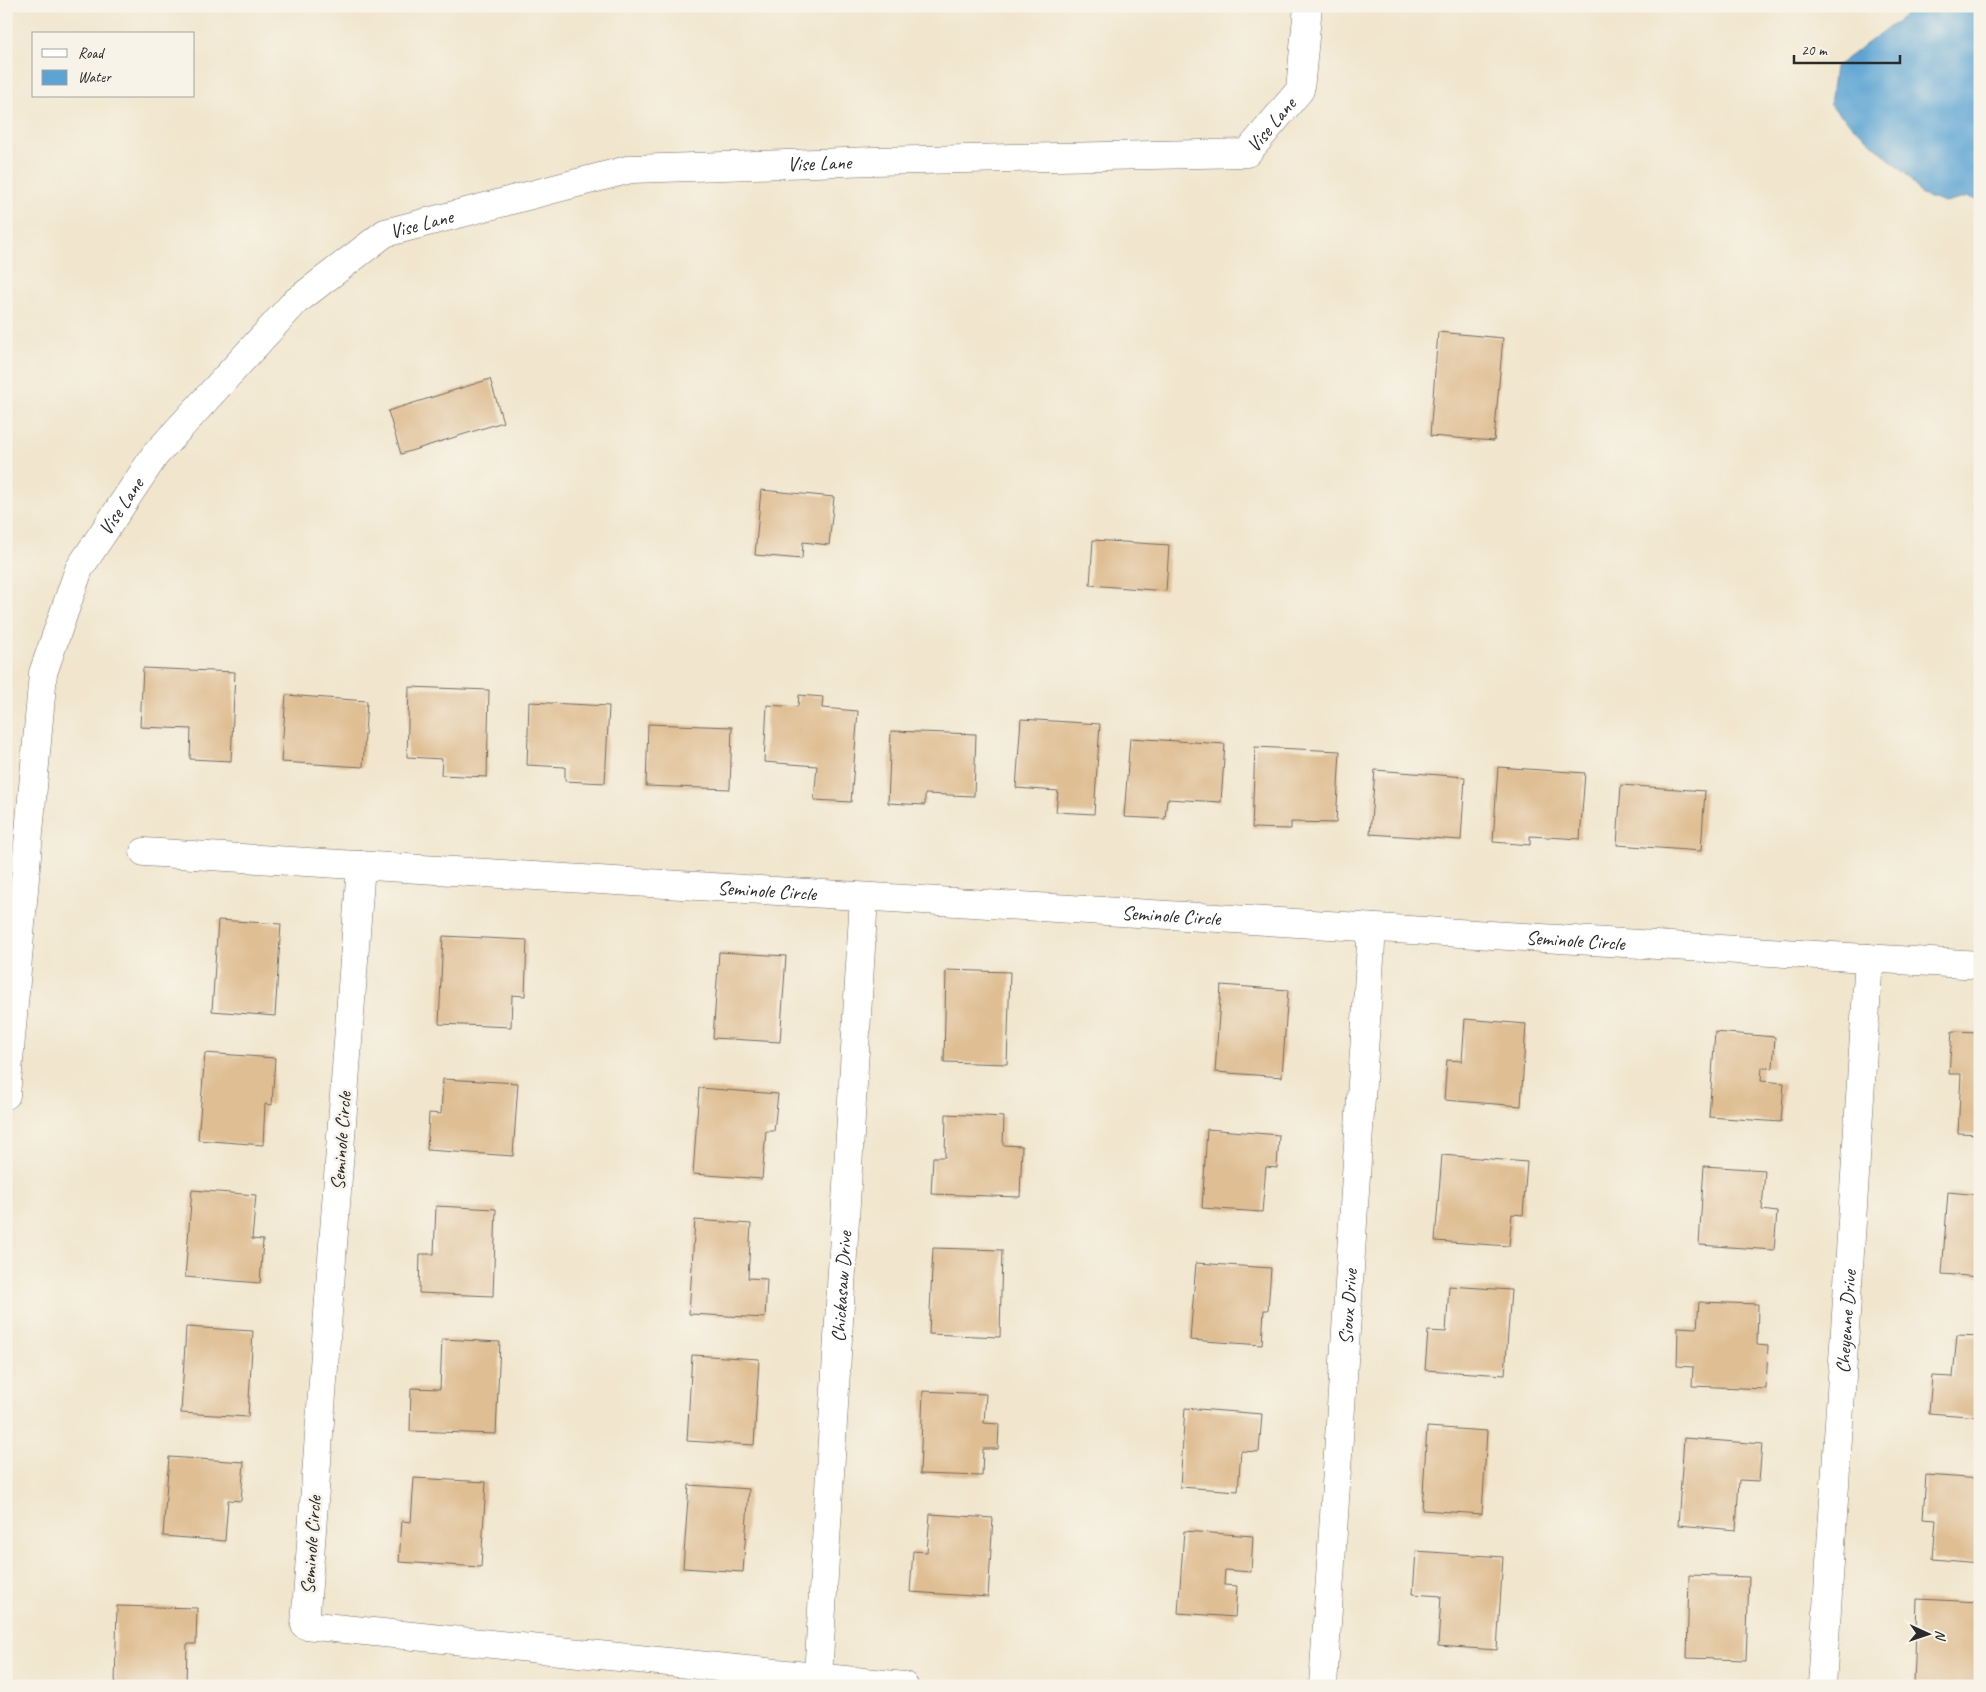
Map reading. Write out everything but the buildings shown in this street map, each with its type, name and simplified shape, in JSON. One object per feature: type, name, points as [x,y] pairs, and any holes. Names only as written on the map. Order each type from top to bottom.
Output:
[{"type":"street","name":"Vise Lane","points":[[6,1095],[43,673],[79,569],[155,455],[295,302],[386,233],[631,169],[864,161],[1247,153],[1300,90],[1308,6]]},
{"type":"street","name":"Seminole Circle","points":[[144,852],[1980,965]]},
{"type":"street","name":"Seminole Circle","points":[[361,865],[305,1625],[904,1686]]},
{"type":"street","name":"Chickasaw Drive","points":[[818,1677],[864,897]]},
{"type":"street","name":"Sioux Drive","points":[[1322,1686],[1372,928]]},
{"type":"street","name":"Cheyenne Drive","points":[[1822,1686],[1870,958]]},
{"type":"water","points":[[1918,6],[1980,6],[1980,201],[1968,197],[1945,203],[1921,195],[1908,176],[1830,105],[1835,67]]}]
